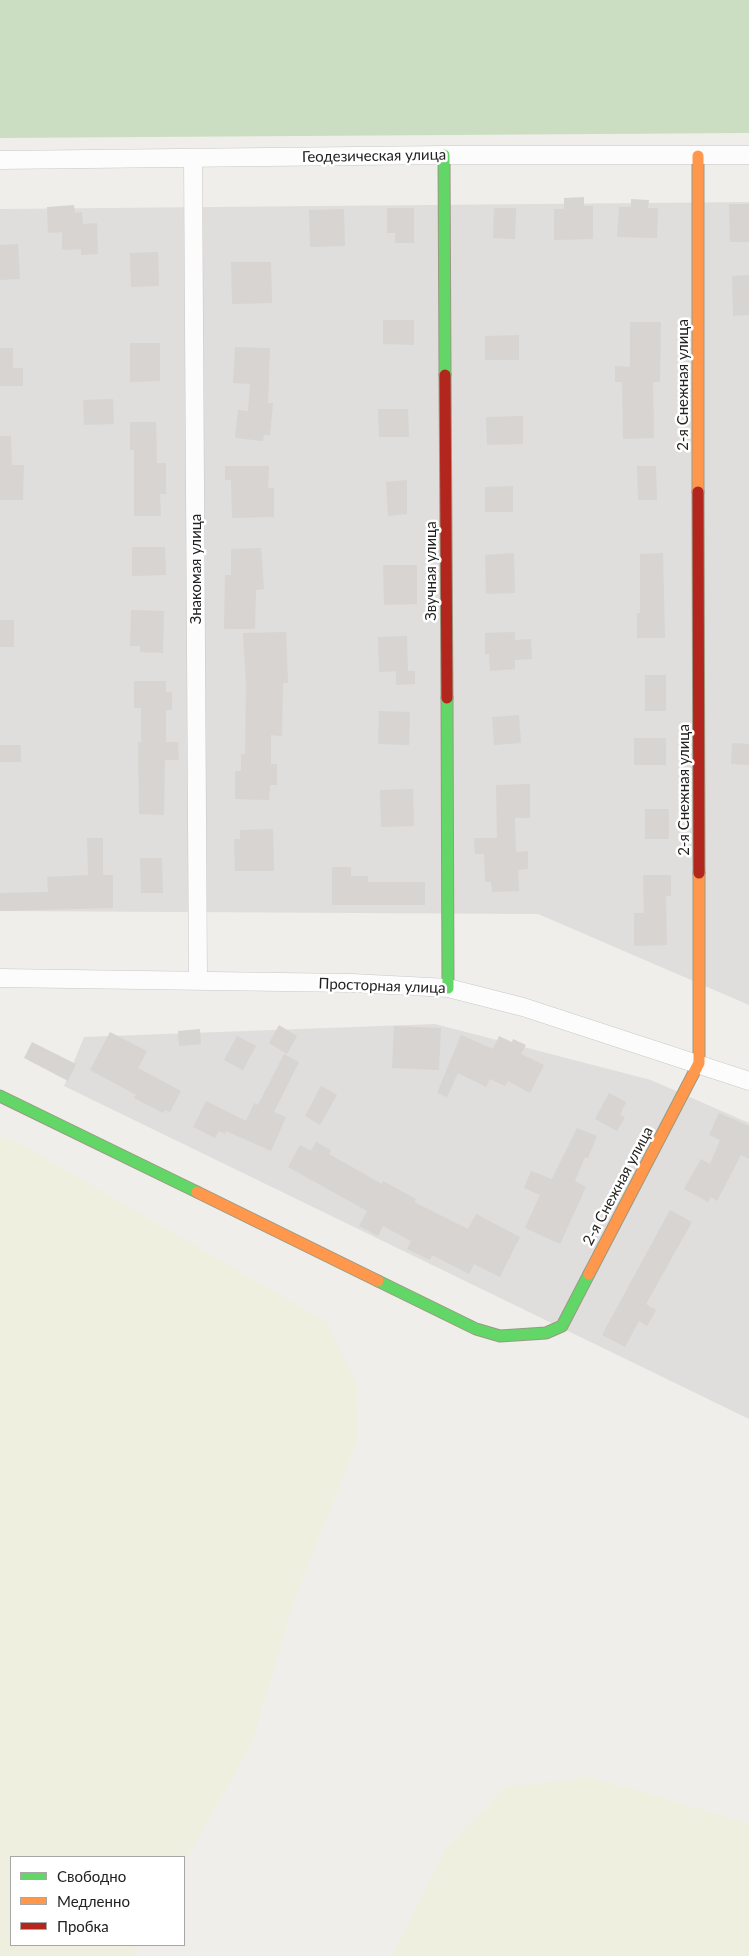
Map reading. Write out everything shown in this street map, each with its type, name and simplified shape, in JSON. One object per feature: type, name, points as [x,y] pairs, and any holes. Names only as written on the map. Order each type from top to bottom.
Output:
[{"type":"street","name":"Геодезическая улица","points":[[0,160],[444,155],[749,155]]},
{"type":"street","name":"Звучная улица","points":[[444,155],[448,988]]},
{"type":"street","name":"2-я Снежная улица","points":[[0,1096],[476,1329],[500,1336],[546,1334],[562,1326],[699,1063],[698,156]]},
{"type":"street","name":"Знакомая улица","points":[[193,158],[198,981]]},
{"type":"street","name":"Просторная улица","points":[[0,978],[352,983],[448,988],[523,1007],[699,1063],[749,1081]]},
{"type":"shaded area","points":[[749,202],[749,1005],[538,914],[0,911],[0,209]]},
{"type":"shaded area","points":[[435,1024],[651,1080],[749,1123],[749,1419],[64,1086],[84,1037]]},
{"type":"green space","points":[[0,0],[749,0],[749,133],[0,138]]},
{"type":"green space","points":[[0,1137],[14,1140],[326,1322],[357,1384],[358,1440],[294,1600],[253,1741],[185,1861],[185,1856],[10,1856],[10,1946],[137,1946],[131,1956],[0,1956]]},
{"type":"green space","points":[[590,1777],[749,1823],[749,1956],[392,1956],[447,1847],[507,1786]]},
{"type":"building","points":[[584,197],[584,206],[593,206],[593,239],[554,240],[554,209],[564,209],[564,198]]},
{"type":"building","points":[[631,199],[649,200],[648,208],[658,208],[657,238],[617,237],[619,207],[631,207]]},
{"type":"building","points":[[729,204],[749,204],[749,242],[730,242]]},
{"type":"building","points":[[74,205],[75,213],[82,212],[83,224],[97,223],[98,254],[81,255],[81,249],[62,250],[62,232],[48,233],[47,207]]},
{"type":"building","points":[[387,208],[414,208],[414,243],[395,243],[395,233],[387,233]]},
{"type":"building","points":[[494,208],[516,208],[515,239],[493,238]]},
{"type":"building","points":[[344,209],[345,246],[310,247],[309,210]]},
{"type":"building","points":[[18,244],[20,279],[0,280],[0,245]]},
{"type":"building","points":[[158,252],[159,286],[131,287],[130,253]]},
{"type":"building","points":[[231,262],[271,262],[272,303],[232,304]]},
{"type":"building","points":[[749,275],[749,315],[733,316],[732,276]]},
{"type":"building","points":[[383,320],[414,320],[414,345],[383,344]]},
{"type":"building","points":[[630,322],[661,322],[660,382],[653,382],[654,438],[623,439],[622,382],[615,382],[615,366],[630,367]]},
{"type":"building","points":[[519,335],[519,360],[485,360],[485,336]]},
{"type":"building","points":[[130,343],[160,343],[160,381],[130,382]]},
{"type":"building","points":[[235,347],[270,348],[268,403],[273,403],[270,435],[264,435],[263,441],[235,438],[238,410],[248,411],[250,384],[233,383]]},
{"type":"building","points":[[0,348],[13,348],[13,368],[23,368],[23,386],[0,386]]},
{"type":"building","points":[[113,399],[114,424],[84,425],[83,400]]},
{"type":"building","points":[[378,409],[408,409],[409,437],[379,437]]},
{"type":"building","points":[[523,416],[523,444],[487,445],[486,417]]},
{"type":"building","points":[[130,422],[156,422],[157,463],[166,463],[166,494],[160,494],[161,516],[134,516],[134,450],[130,450]]},
{"type":"building","points":[[0,436],[11,436],[12,465],[24,465],[23,500],[0,500]]},
{"type":"building","points":[[225,466],[269,466],[268,488],[274,488],[274,517],[232,518],[231,480],[225,480]]},
{"type":"building","points":[[637,466],[656,466],[657,500],[638,500]]},
{"type":"building","points":[[407,480],[407,514],[388,516],[386,482]]},
{"type":"building","points":[[513,486],[513,512],[485,512],[485,487]]},
{"type":"building","points":[[132,547],[165,547],[166,575],[132,576]]},
{"type":"building","points":[[261,548],[264,589],[256,590],[255,629],[224,629],[225,575],[231,575],[231,549]]},
{"type":"building","points":[[514,553],[515,593],[486,594],[485,555]]},
{"type":"building","points":[[663,553],[665,638],[637,638],[637,613],[640,613],[640,554]]},
{"type":"building","points":[[383,565],[417,565],[417,604],[384,605]]},
{"type":"building","points":[[131,610],[164,611],[163,653],[140,652],[140,646],[130,646]]},
{"type":"building","points":[[0,620],[14,620],[14,647],[0,647]]},
{"type":"building","points":[[286,632],[288,683],[283,683],[282,736],[271,735],[271,764],[277,764],[277,785],[270,785],[269,800],[235,799],[235,771],[241,771],[241,754],[245,754],[246,684],[243,633]]},
{"type":"building","points":[[515,632],[515,640],[531,639],[532,659],[515,660],[515,669],[490,671],[489,654],[485,654],[485,633]]},
{"type":"building","points":[[407,636],[408,671],[415,671],[415,684],[396,685],[396,671],[379,672],[378,637]]},
{"type":"building","points":[[645,675],[666,675],[666,711],[645,711]]},
{"type":"building","points":[[134,681],[166,681],[166,692],[172,692],[172,710],[166,710],[166,742],[178,742],[179,760],[165,760],[164,815],[139,814],[138,742],[141,742],[141,708],[134,708]]},
{"type":"building","points":[[379,711],[410,712],[409,745],[378,744]]},
{"type":"building","points":[[519,715],[521,743],[494,745],[492,717]]},
{"type":"building","points":[[634,738],[666,738],[666,765],[634,765]]},
{"type":"building","points":[[732,743],[749,744],[749,765],[731,764]]},
{"type":"building","points":[[0,745],[21,745],[21,762],[0,762]]},
{"type":"building","points":[[530,784],[530,818],[515,818],[516,852],[528,851],[528,869],[518,870],[519,891],[492,892],[491,882],[485,882],[484,854],[475,854],[474,838],[497,838],[496,785]]},
{"type":"building","points":[[413,789],[414,826],[381,827],[380,790]]},
{"type":"building","points":[[645,809],[669,809],[669,839],[645,839]]},
{"type":"building","points":[[273,829],[274,871],[235,871],[234,839],[240,839],[240,830]]},
{"type":"building","points":[[87,838],[103,838],[103,875],[113,875],[113,908],[0,911],[0,893],[48,892],[47,877],[88,875]]},
{"type":"building","points":[[140,858],[162,858],[163,893],[141,893]]},
{"type":"building","points":[[332,867],[351,867],[351,876],[368,876],[368,882],[425,882],[425,905],[332,905]]},
{"type":"building","points":[[643,875],[671,875],[671,896],[666,896],[667,945],[634,946],[634,913],[644,913]]},
{"type":"building","points":[[279,1025],[297,1036],[287,1054],[269,1043]]},
{"type":"building","points":[[394,1026],[441,1028],[439,1070],[392,1068]]},
{"type":"building","points":[[200,1029],[201,1044],[179,1046],[178,1031]]},
{"type":"building","points":[[110,1032],[147,1051],[138,1068],[181,1091],[170,1112],[165,1110],[163,1113],[134,1098],[136,1095],[90,1070]]},
{"type":"building","points":[[461,1035],[493,1049],[499,1036],[512,1042],[513,1039],[526,1045],[521,1054],[544,1065],[530,1093],[508,1081],[505,1086],[490,1079],[486,1087],[458,1073],[447,1097],[437,1093]]},
{"type":"building","points":[[237,1036],[256,1046],[243,1070],[224,1060]]},
{"type":"building","points":[[32,1042],[76,1064],[68,1081],[24,1058]]},
{"type":"building","points":[[284,1054],[299,1062],[274,1112],[286,1117],[271,1151],[226,1131],[225,1134],[219,1131],[215,1138],[193,1127],[206,1101],[246,1121],[254,1103],[258,1105]]},
{"type":"building","points":[[321,1086],[337,1095],[320,1125],[305,1116]]},
{"type":"building","points":[[609,1093],[626,1102],[620,1115],[625,1117],[617,1131],[595,1119]]},
{"type":"building","points":[[719,1113],[749,1126],[749,1159],[741,1155],[717,1201],[711,1197],[708,1202],[684,1189],[701,1159],[710,1164],[720,1140],[709,1135]]},
{"type":"building","points":[[577,1128],[597,1136],[588,1158],[585,1157],[575,1181],[586,1187],[560,1244],[525,1228],[540,1195],[524,1188],[531,1171],[552,1179]]},
{"type":"building","points":[[316,1142],[331,1150],[329,1154],[382,1184],[383,1181],[416,1199],[414,1202],[468,1229],[476,1214],[520,1237],[500,1277],[474,1264],[469,1274],[432,1255],[430,1260],[407,1249],[411,1241],[383,1226],[378,1236],[359,1226],[367,1211],[288,1167],[300,1145],[311,1151]]},
{"type":"building","points":[[670,1210],[692,1222],[646,1304],[656,1310],[647,1326],[639,1321],[625,1347],[602,1335]]},
{"type":"traffic: fast","points":[[444,155],[445,375]]},
{"type":"traffic: fast","points":[[447,698],[448,988]]},
{"type":"traffic: fast","points":[[0,1096],[197,1192]]},
{"type":"traffic: fast","points":[[378,1281],[476,1329],[500,1336],[546,1333],[562,1326],[589,1274]]},
{"type":"traffic: slow","points":[[698,156],[698,492]]},
{"type":"traffic: slow","points":[[589,1274],[699,1063],[699,873]]},
{"type":"traffic: slow","points":[[197,1192],[378,1281]]},
{"type":"traffic: jam","points":[[445,375],[447,698]]},
{"type":"traffic: jam","points":[[698,492],[699,873]]}]
